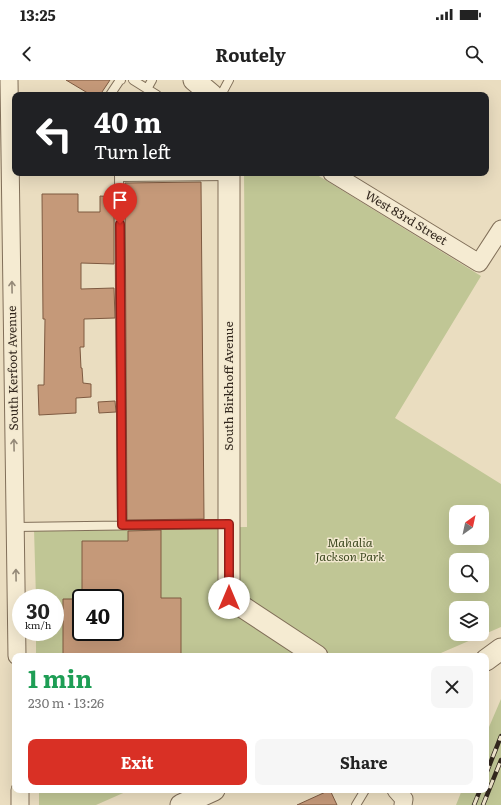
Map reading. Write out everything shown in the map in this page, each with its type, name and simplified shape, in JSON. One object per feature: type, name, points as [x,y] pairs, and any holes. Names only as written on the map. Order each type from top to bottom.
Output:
[{"type":"street","points":[[194,80],[208,92]]},
{"type":"street","name":"South Kerfoot Avenue","points":[[11,87],[17,653]]},
{"type":"street","name":"South Birkhoff Avenue","points":[[229,176],[229,598],[312,653]]},
{"type":"street","name":"West 83rd Street","points":[[337,176],[480,263],[501,229]]},
{"type":"street","points":[[489,658],[501,648]]},
{"type":"street","points":[[489,664],[501,660]]},
{"type":"street","points":[[20,793],[20,805]]},
{"type":"street","points":[[181,805],[207,793]]},
{"type":"lane","points":[[112,92],[121,80]]},
{"type":"lane","points":[[133,80],[152,92]]},
{"type":"lane","points":[[147,89],[152,80]]},
{"type":"lane","points":[[223,92],[229,80]]},
{"type":"lane","points":[[120,176],[122,525]]},
{"type":"lane","points":[[15,527],[229,524]]},
{"type":"lane","points":[[356,805],[363,793]]},
{"type":"green space","name":"Mahalia Jackson Park","points":[[244,176],[319,176],[481,276],[395,418],[501,484],[501,627],[489,632],[489,601],[449,601],[449,641],[469,641],[441,653],[36,653],[36,641],[64,641],[64,589],[36,589],[34,529],[247,527]]},
{"type":"green space","points":[[501,699],[501,805],[456,805],[461,793],[489,793],[489,727]]},
{"type":"green space","points":[[39,793],[123,793],[96,805],[39,805]]},
{"type":"building","points":[[66,80],[110,80],[102,92],[86,92]]},
{"type":"building","points":[[201,182],[204,519],[127,520],[125,183]]},
{"type":"building","points":[[42,194],[78,194],[78,212],[100,212],[100,196],[114,197],[114,264],[81,263],[81,289],[114,288],[115,318],[84,319],[84,347],[80,347],[81,368],[83,383],[91,384],[91,397],[76,398],[76,413],[39,415],[38,385],[44,385],[45,319],[43,319]]},
{"type":"building","points":[[115,401],[116,412],[99,413],[98,402]]},
{"type":"building","points":[[161,530],[161,598],[181,598],[181,653],[63,653],[64,599],[72,599],[72,641],[124,641],[124,589],[82,589],[82,541],[128,541],[128,531]]},
{"type":"building","points":[[323,793],[331,793],[337,805],[297,805]]},
{"type":"railway","points":[[489,766],[501,736]]},
{"type":"railway","points":[[489,790],[501,760]]},
{"type":"railway","points":[[474,805],[479,793]]},
{"type":"railway","points":[[483,805],[488,793]]},
{"type":"route","points":[[120,224],[122,525],[229,524],[229,598]]}]
